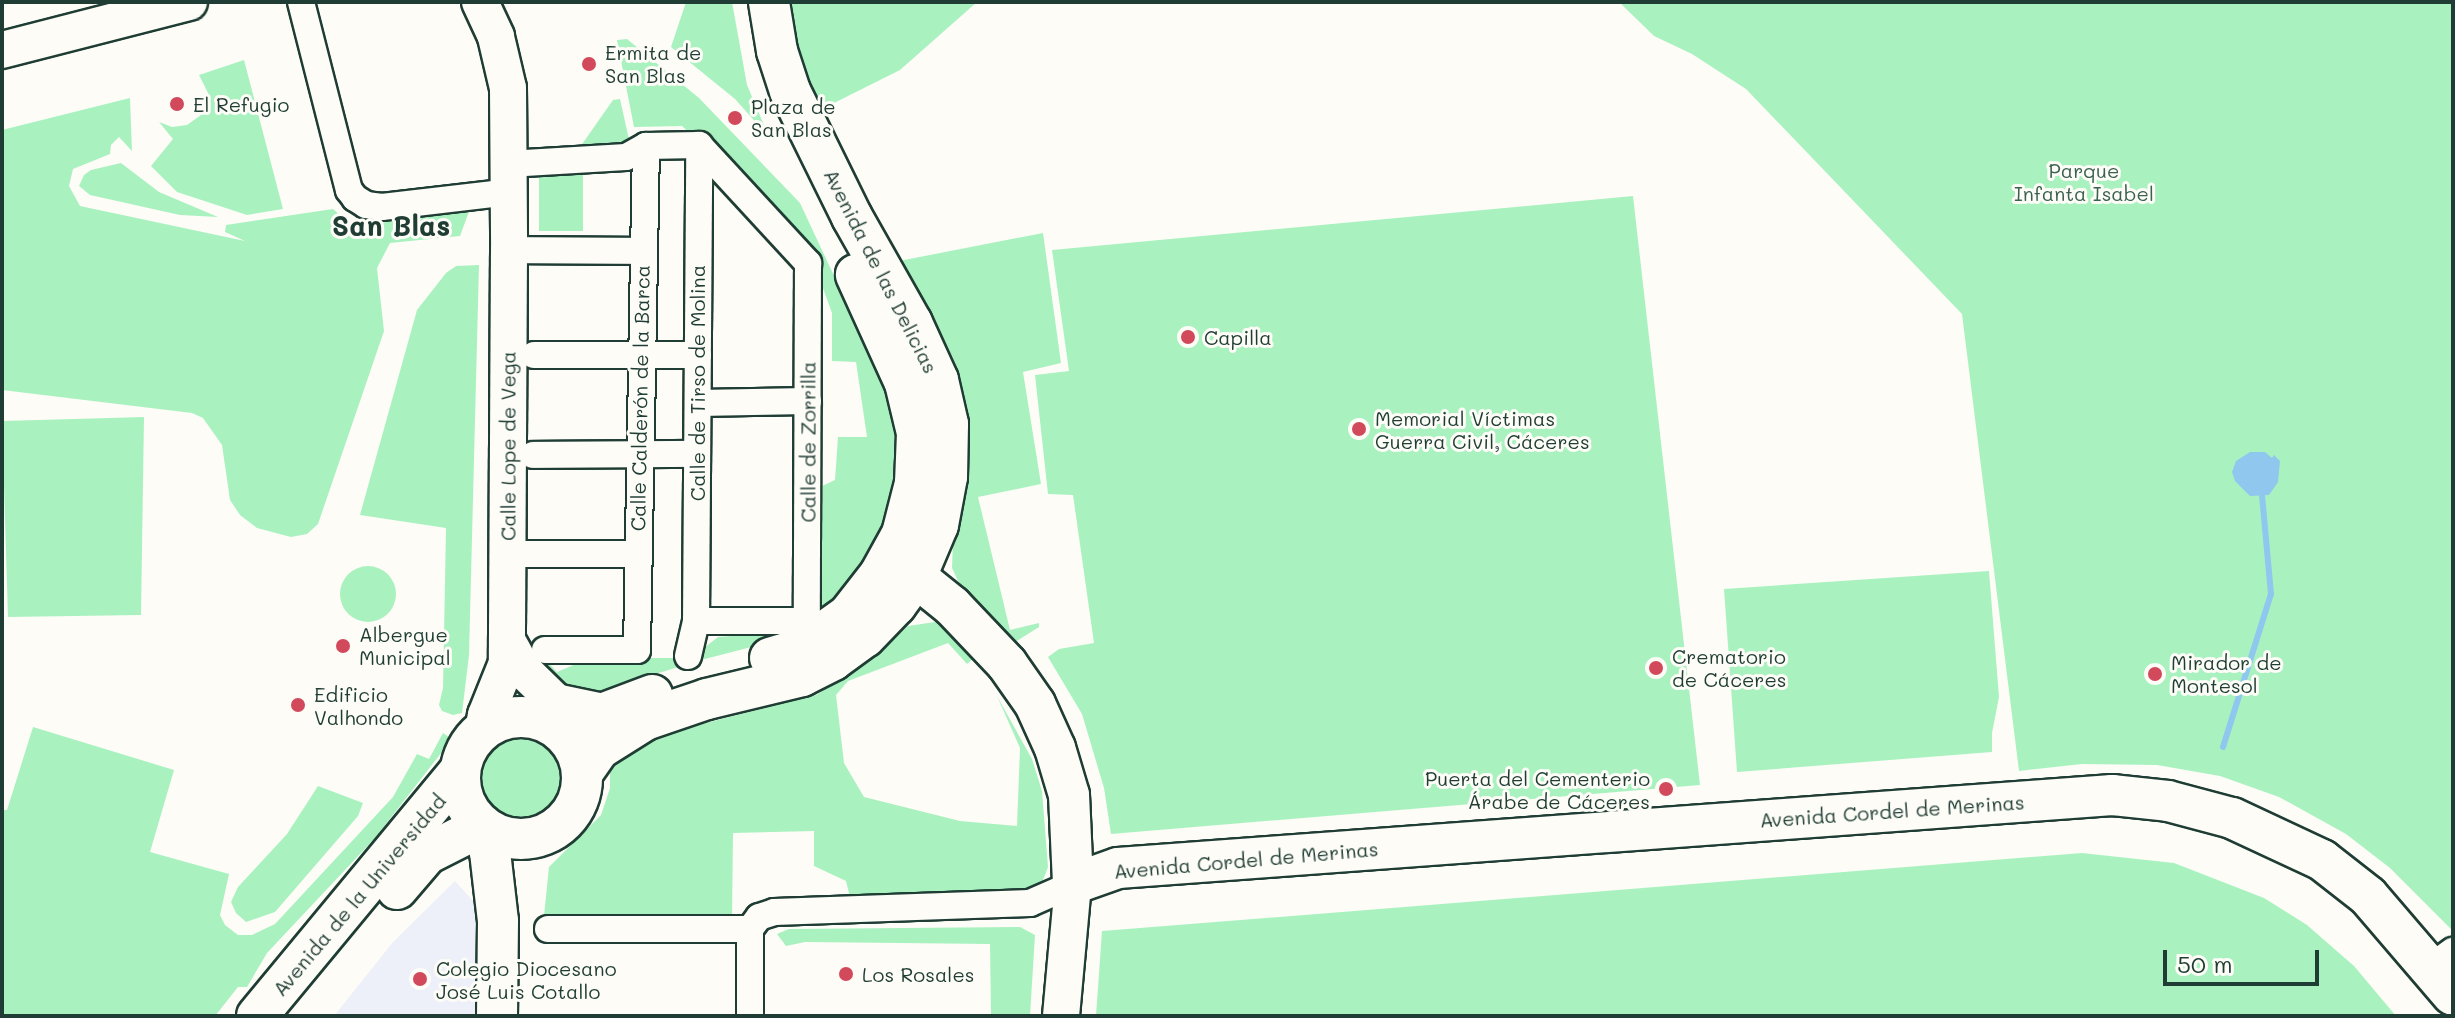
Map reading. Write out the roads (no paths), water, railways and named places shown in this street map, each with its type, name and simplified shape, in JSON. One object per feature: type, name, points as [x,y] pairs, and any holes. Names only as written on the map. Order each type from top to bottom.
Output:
[{"type":"main road","name":"Avenida de las Delicias","points":[[583,772],[616,720],[848,615],[880,574],[902,534],[915,483],[917,433],[905,383],[879,321],[767,94],[753,34],[750,2]]},
{"type":"main road","name":"Avenida de las Delicias","points":[[544,721],[616,720],[802,676],[833,660],[865,637],[916,577],[938,525],[947,477],[948,424],[938,380],[912,323],[852,217],[790,91],[777,51],[769,2]]},
{"type":"main road","points":[[917,433],[924,463],[925,490],[908,548],[916,577],[952,606],[1007,664],[1035,704],[1055,748],[1069,795],[1073,884]]},
{"type":"main road","points":[[804,635],[858,624],[892,585],[916,577]]},
{"type":"main road","points":[[515,1016],[518,875],[524,856],[540,837],[568,818],[579,797],[583,772],[578,753],[566,736],[544,721],[511,717],[483,730],[464,753],[459,772],[461,793],[469,811],[482,826],[500,836],[520,840],[540,837]]},
{"type":"main road","name":"Avenida de la Universidad","points":[[257,1016],[459,772]]},
{"type":"main road","name":"Avenida Cordel de Merinas","points":[[1073,884],[1118,868],[2112,795],[2168,801],[2232,818],[2322,860],[2368,896],[2446,970]]},
{"type":"main road","name":"Avenida Cordel de Merinas","points":[[1073,884],[1120,892],[2111,818],[2164,825],[2225,841],[2311,881],[2355,914],[2437,1016]]},
{"type":"main road","points":[[482,826],[498,921],[497,1016]]},
{"type":"main road","name":"Avenida de la Universidad","points":[[293,1016],[427,854],[482,826]]},
{"type":"main road","points":[[409,876],[451,860],[480,871],[494,889]]},
{"type":"street","points":[[2,50],[189,2]]},
{"type":"street","points":[[301,2],[349,190],[366,205],[382,207],[518,172],[626,157],[646,146],[699,145]]},
{"type":"street","name":"Calle Lope de Vega","points":[[480,2],[504,64],[518,172],[509,250],[507,652],[518,697],[544,721]]},
{"type":"street","name":"Calle de Zorrilla","points":[[699,145],[808,263],[804,635]]},
{"type":"street","name":"Calle de Tirso de Molina","points":[[688,656],[696,621],[699,145]]},
{"type":"street","name":"Calle Calderón de la Barca","points":[[545,650],[637,650],[646,146]]},
{"type":"street","points":[[509,250],[643,251]]},
{"type":"street","points":[[534,355],[698,355]]},
{"type":"street","points":[[698,403],[808,401]]},
{"type":"street","points":[[533,455],[696,454]]},
{"type":"street","points":[[508,554],[637,554]]},
{"type":"street","points":[[696,621],[804,635]]},
{"type":"street","points":[[507,652],[556,702],[616,720]]},
{"type":"street","name":"Calle Lope de Vega","points":[[483,730],[507,652]]},
{"type":"street","points":[[750,1016],[750,929],[759,917],[774,912],[1030,903],[1073,884],[1061,1016]]},
{"type":"street","points":[[548,929],[750,929]]},
{"type":"water","points":[[2250,452],[2265,452],[2280,461],[2278,482],[2269,495],[2250,496],[2235,481],[2232,472],[2236,461]]},
{"type":"waterway","points":[[2223,747],[2271,594],[2262,495]]},
{"type":"place","name":"Ermita de San Blas","points":[[589,64]]},
{"type":"place","name":"El Refugio","points":[[177,104]]},
{"type":"place","name":"Plaza de San Blas","points":[[735,118]]},
{"type":"place","name":"Capilla","points":[[1188,337]]},
{"type":"place","name":"Memorial Víctimas Guerra Civil, Cáceres","points":[[1359,429]]},
{"type":"place","name":"Albergue Municipal","points":[[343,646]]},
{"type":"place","name":"Crematorio de Cáceres","points":[[1656,668]]},
{"type":"place","name":"Mirador de Montesol","points":[[2155,674]]},
{"type":"place","name":"Edificio Valhondo","points":[[298,705]]},
{"type":"place","name":"Puerta del Cementerio Árabe de Cáceres","points":[[1666,789]]},
{"type":"place","name":"Los Rosales","points":[[846,974]]},
{"type":"place","name":"Colegio Diocesano José Luis Cotallo","points":[[420,979]]},
{"type":"district","name":"San Blas","points":[[391,225]]},
{"type":"park label","name":"Parque Infanta Isabel","points":[[2084,182]]}]
